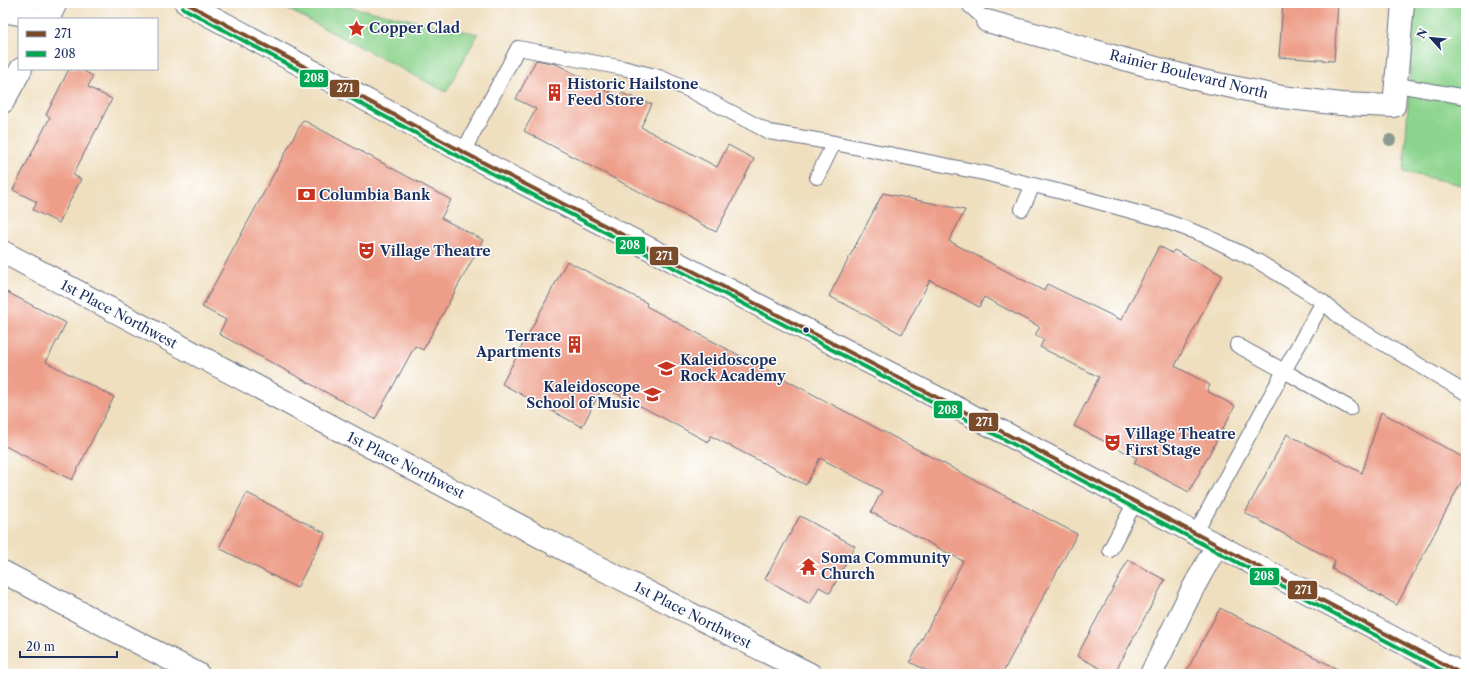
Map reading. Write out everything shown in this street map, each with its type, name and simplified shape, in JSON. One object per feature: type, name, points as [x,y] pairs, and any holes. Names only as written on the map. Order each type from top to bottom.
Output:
[{"type":"street","points":[[48,18],[56,3]]},
{"type":"street","points":[[186,3],[463,152],[1462,674]]},
{"type":"street","points":[[1397,85],[1403,3]]},
{"type":"street","points":[[3,10],[39,18]]},
{"type":"street","name":"Rainier Boulevard North","points":[[987,21],[1203,81],[1282,97],[1341,104],[1394,106],[1397,85]]},
{"type":"street","points":[[3,102],[20,70]]},
{"type":"street","name":"1st Place Northwest","points":[[3,252],[590,563],[810,674]]},
{"type":"street","points":[[1151,674],[1192,590],[1217,545]]},
{"type":"street","points":[[3,572],[198,674]]},
{"type":"lane","points":[[969,3],[970,6],[987,21]]},
{"type":"lane","points":[[463,152],[518,48],[623,68],[660,77],[691,91],[769,132],[834,143],[984,173],[1145,214],[1206,236],[1259,262],[1323,302],[1342,319],[1466,393]]},
{"type":"lane","points":[[1397,85],[1466,97]]},
{"type":"lane","points":[[817,177],[834,143]]},
{"type":"lane","points":[[1022,209],[1033,185]]},
{"type":"lane","points":[[1195,534],[1323,302]]},
{"type":"lane","points":[[1237,345],[1350,408]]},
{"type":"lane","points":[[1110,550],[1135,502]]},
{"type":"green space","points":[[276,3],[331,3],[478,34],[446,92]]},
{"type":"green space","points":[[1414,3],[1466,3],[1466,186],[1404,172]]},
{"type":"building","points":[[1283,3],[1338,3],[1334,61],[1279,57]]},
{"type":"building","points":[[536,60],[556,64],[619,97],[621,93],[652,104],[641,127],[717,167],[728,145],[754,159],[716,232],[524,131],[536,109],[516,99]]},
{"type":"building","points":[[68,70],[82,70],[93,76],[88,87],[112,99],[73,175],[81,179],[59,223],[33,210],[37,202],[13,190],[50,117],[46,115]]},
{"type":"building","points":[[303,120],[451,200],[441,218],[483,240],[423,350],[415,346],[375,419],[219,334],[226,320],[202,307]]},
{"type":"building","points":[[883,193],[965,210],[949,241],[1044,291],[1047,284],[1121,320],[1159,246],[1172,253],[1174,250],[1222,275],[1175,366],[1210,385],[1207,391],[1235,406],[1189,492],[1134,463],[1137,458],[1074,426],[1099,377],[1040,347],[1044,339],[1035,335],[1040,327],[984,297],[979,307],[930,280],[902,334],[829,296]]},
{"type":"building","points":[[567,261],[647,303],[646,306],[1077,534],[1002,674],[933,674],[910,662],[963,561],[871,512],[882,491],[820,458],[806,485],[711,436],[708,442],[603,386],[582,427],[502,384]]},
{"type":"building","points":[[3,290],[66,323],[46,362],[114,397],[72,480],[3,445]]},
{"type":"building","points":[[1381,412],[1466,459],[1466,473],[1397,605],[1332,569],[1335,561],[1245,513],[1287,434],[1362,473]]},
{"type":"building","points":[[247,493],[325,533],[297,588],[219,548]]},
{"type":"building","name":"Soma Community Church","points":[[800,516],[855,546],[830,593],[819,587],[810,604],[765,579]]},
{"type":"building","points":[[1128,560],[1165,580],[1114,674],[1111,674],[1077,656]]},
{"type":"building","points":[[1220,608],[1245,621],[1347,674],[1185,674]]},
{"type":"transit line","name":"271","points":[[186,3],[463,152],[961,410],[1462,674]]},
{"type":"transit line","name":"208","points":[[183,8],[460,157],[958,415],[1449,674]]},
{"type":"place","name":"Copper Clad","points":[[356,28]]},
{"type":"place","name":"Historic Hailstone Feed Store","points":[[554,92]]},
{"type":"place","name":"Columbia Bank","points":[[306,195]]},
{"type":"place","name":"Village Theatre","points":[[367,251]]},
{"type":"place","name":"Terrace Apartments","points":[[574,344]]},
{"type":"place","name":"Kaleidoscope Rock Academy","points":[[667,368]]},
{"type":"place","name":"Kaleidoscope School of Music","points":[[653,395]]},
{"type":"place","name":"Village Theatre First Stage","points":[[1112,442]]},
{"type":"place","name":"Soma Community Church","points":[[808,566]]}]
